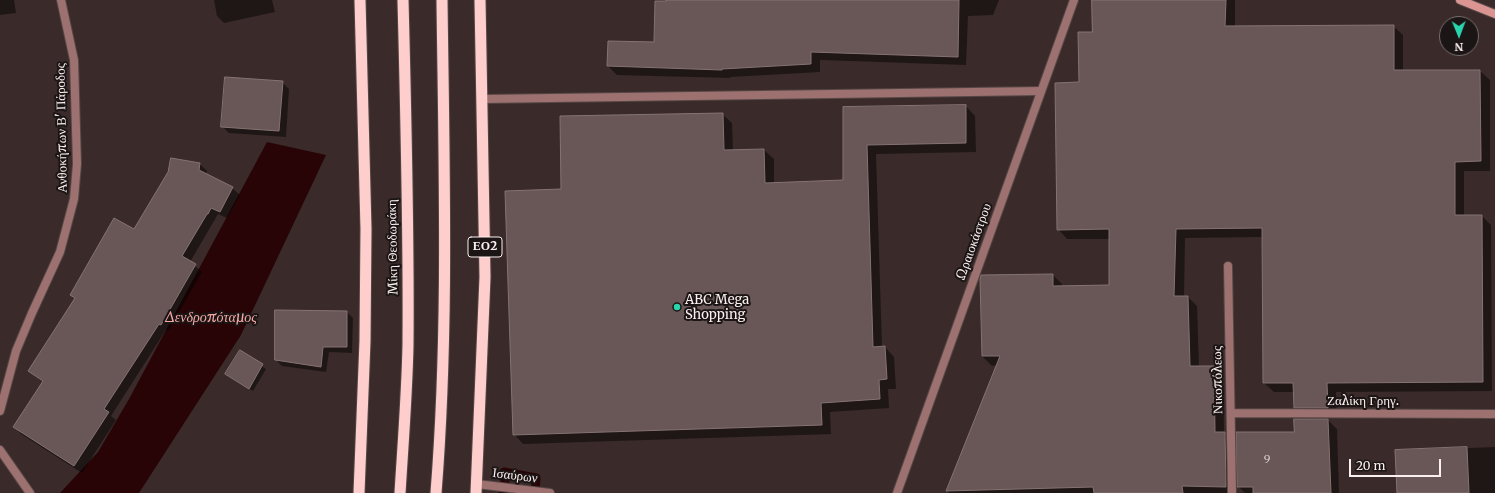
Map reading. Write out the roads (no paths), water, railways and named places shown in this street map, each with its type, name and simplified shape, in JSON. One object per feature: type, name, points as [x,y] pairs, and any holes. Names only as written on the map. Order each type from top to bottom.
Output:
[{"type":"highway","points":[[359,493],[365,341],[366,252],[360,0]]},
{"type":"highway","name":"Μίκη Θεοδωράκη","points":[[400,493],[408,346],[406,112],[403,0]]},
{"type":"highway","points":[[436,493],[442,392],[444,289],[442,0]]},
{"type":"highway","name":"ΕΟ2","points":[[476,488],[485,277],[480,0]]},
{"type":"main road","points":[[1460,0],[1475,3],[1495,14]]},
{"type":"street","name":"Ανθοκήπων Β' Πάροδος","points":[[0,411],[16,351],[60,252],[74,199],[77,164],[74,60],[61,0]]},
{"type":"street","name":"Ωραιοκάστρου","points":[[897,493],[1074,0]]},
{"type":"street","points":[[482,99],[1041,91]]},
{"type":"street","name":"Νικοπόλεως","points":[[1228,266],[1232,493]]},
{"type":"street","name":"Ζαλίκη Γρηγ.","points":[[1231,413],[1495,414]]},
{"type":"street","points":[[0,450],[30,493]]},
{"type":"street","name":"Ισαύρων","points":[[476,488],[550,493]]},
{"type":"water","name":"Δενδροπόταμος","points":[[267,142],[326,155],[241,335],[139,493],[60,493],[98,452],[129,399]]},
{"type":"waterway","points":[[503,493],[505,483],[504,472],[536,478],[536,493]]},
{"type":"place","name":"ABC Mega Shopping","points":[[677,307]]}]
